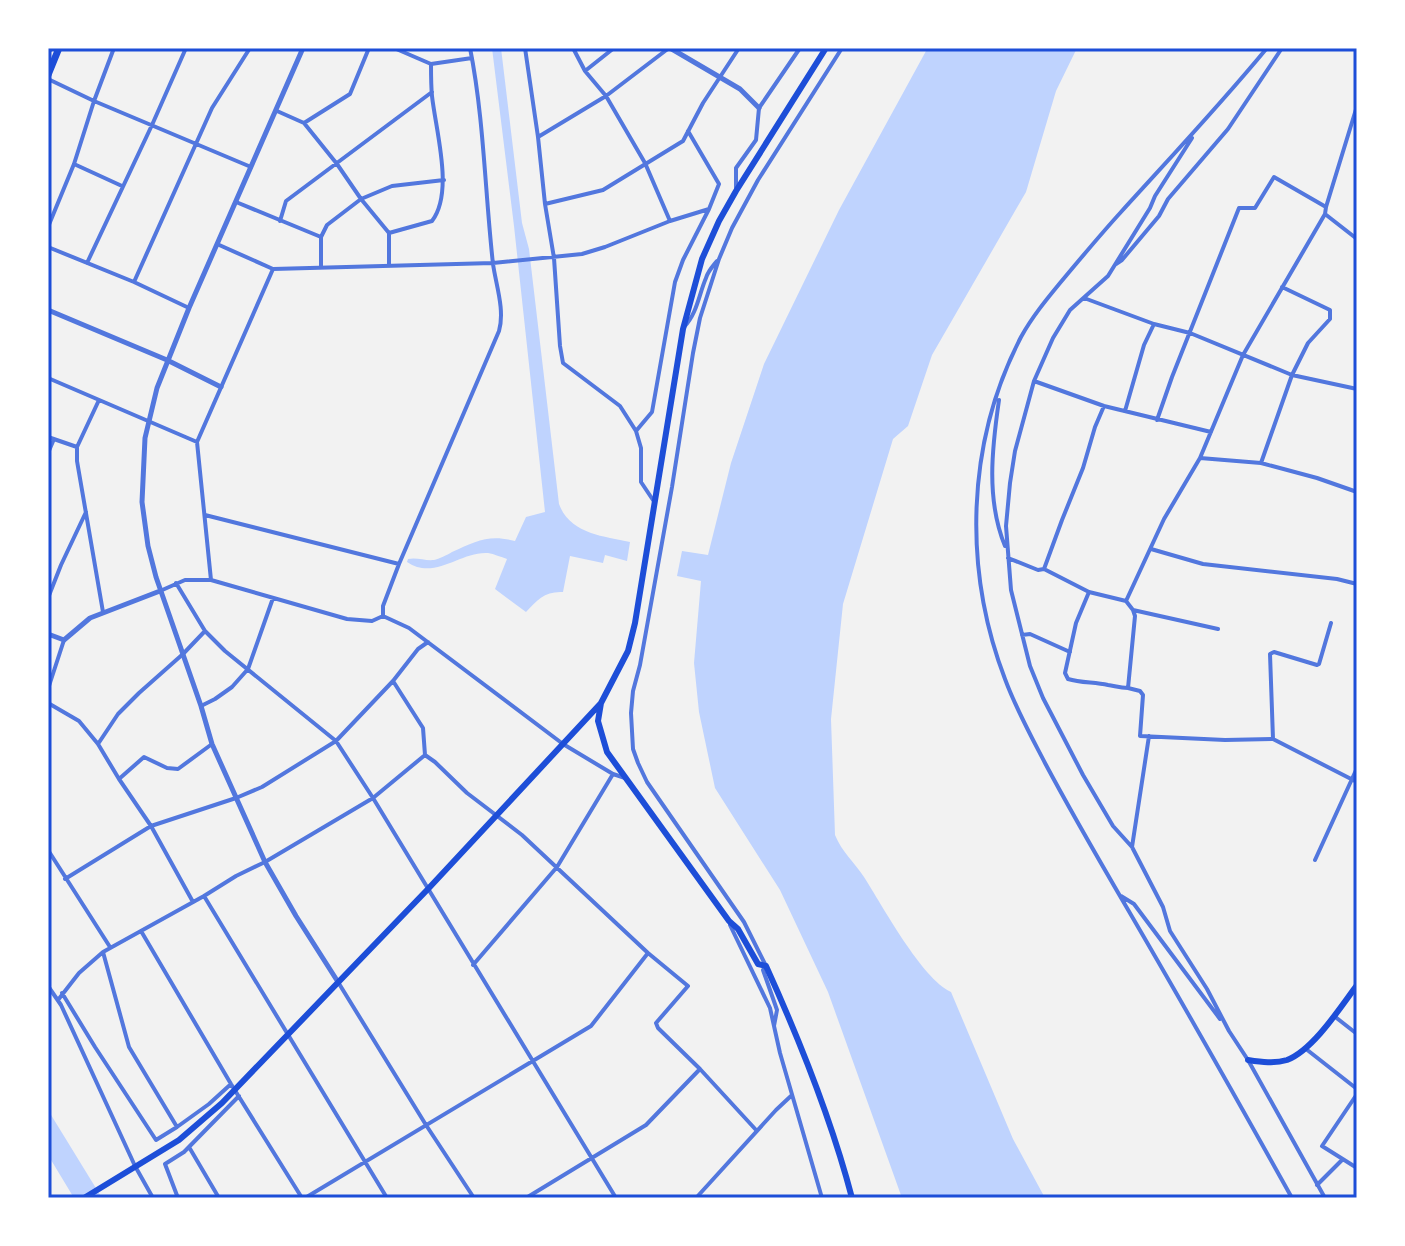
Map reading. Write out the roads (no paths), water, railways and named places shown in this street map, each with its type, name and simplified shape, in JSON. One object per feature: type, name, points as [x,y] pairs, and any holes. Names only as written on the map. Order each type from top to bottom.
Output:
[{"type":"main road","points":[[48,77],[59,48]]},
{"type":"main road","points":[[84,1198],[179,1140],[235,1090],[601,703],[628,651],[635,623],[683,329],[702,259],[736,191],[826,48]]},
{"type":"main road","points":[[601,703],[598,721],[607,752],[729,921],[738,929],[758,964],[766,966],[836,1140],[852,1198]]},
{"type":"main road","points":[[1248,1060],[1277,1062],[1306,1049],[1357,985]]},
{"type":"street","points":[[48,227],[74,164],[114,48]]},
{"type":"street","points":[[87,263],[186,48]]},
{"type":"street","points":[[134,282],[212,108],[250,48]]},
{"type":"street","points":[[303,48],[157,388],[145,438],[142,502],[148,546],[160,591],[212,744],[265,862],[474,1198]]},
{"type":"street","points":[[304,123],[350,94],[369,48]]},
{"type":"street","points":[[394,48],[431,64],[472,58]]},
{"type":"street","points":[[383,616],[383,606],[399,564],[502,320],[470,48]]},
{"type":"street","points":[[525,48],[563,363],[620,406],[636,431],[641,448],[641,482],[654,501]]},
{"type":"street","points":[[573,48],[585,71],[606,96],[645,163],[670,221]]},
{"type":"street","points":[[585,71],[614,48]]},
{"type":"street","points":[[538,137],[606,96],[669,48],[740,89],[759,108]]},
{"type":"street","points":[[545,204],[603,190],[683,141],[739,48]]},
{"type":"street","points":[[736,191],[736,168],[756,140],[759,108],[800,48]]},
{"type":"street","points":[[774,1026],[777,1010],[763,970],[766,966],[744,922],[647,782],[633,749],[633,691],[672,487],[693,353],[700,318],[719,259],[758,180],[842,48]]},
{"type":"street","points":[[1267,48],[1198,130],[1107,227],[1040,307],[1021,337],[1000,388],[981,453],[976,500],[977,557],[991,638],[1020,715],[1069,808],[1292,1198]]},
{"type":"street","points":[[1114,266],[1159,216],[1168,199],[1228,129],[1282,48]]},
{"type":"street","points":[[389,233],[432,221],[443,198],[444,180],[431,64]]},
{"type":"street","points":[[48,77],[94,101],[251,167]]},
{"type":"street","points":[[280,221],[286,201],[432,92]]},
{"type":"street","points":[[1126,601],[1164,519],[1200,458],[1243,355],[1325,214],[1357,106]]},
{"type":"street","points":[[277,111],[304,123],[389,233],[389,266]]},
{"type":"street","points":[[1198,130],[1108,276],[1070,310],[1053,338],[1034,381],[1015,451],[1006,526],[1011,590],[1030,666],[1043,698],[1113,826],[1132,847],[1163,907],[1170,931],[1229,1031]]},
{"type":"street","points":[[636,431],[652,412],[675,282],[719,184],[688,131]]},
{"type":"street","points":[[74,164],[122,186]]},
{"type":"street","points":[[1157,420],[1239,208],[1255,208],[1274,177],[1326,207]]},
{"type":"street","points":[[321,267],[321,237],[327,225],[361,199],[392,186],[444,180]]},
{"type":"street","points":[[236,202],[321,237]]},
{"type":"street","points":[[217,244],[273,269],[495,263],[582,254],[709,209]]},
{"type":"street","points":[[1325,214],[1357,239]]},
{"type":"street","points":[[48,247],[189,308]]},
{"type":"street","points":[[683,329],[689,322],[707,274],[719,259]]},
{"type":"street","points":[[211,580],[197,442],[273,269]]},
{"type":"street","points":[[1261,463],[1292,375],[1308,343],[1330,319],[1330,310],[1282,287]]},
{"type":"street","points":[[1084,298],[1154,324],[1190,333],[1292,375],[1357,389]]},
{"type":"street","points":[[48,310],[167,360],[221,387]]},
{"type":"street","points":[[1125,411],[1144,345],[1154,324]]},
{"type":"street","points":[[48,378],[197,442]]},
{"type":"street","points":[[1034,381],[1104,406],[1211,432]]},
{"type":"street","points":[[1000,388],[992,467],[996,509],[1007,552]]},
{"type":"street","points":[[99,400],[77,447],[77,461],[103,612]]},
{"type":"street","points":[[1044,569],[1104,406]]},
{"type":"street","points":[[48,453],[51,438],[77,447]]},
{"type":"street","points":[[1200,458],[1261,463],[1357,492]]},
{"type":"street","points":[[48,598],[86,514]]},
{"type":"street","points":[[205,515],[399,564]]},
{"type":"street","points":[[1150,549],[1203,564],[1357,584]]},
{"type":"street","points":[[1008,558],[1038,570],[1044,569],[1089,592],[1126,601],[1135,616],[1128,688]]},
{"type":"street","points":[[48,689],[64,640],[81,625],[103,612],[176,583],[194,579],[211,580],[347,619],[372,621],[383,616],[409,628],[563,744],[627,779]]},
{"type":"street","points":[[176,583],[205,631],[225,651],[336,741],[616,1198]]},
{"type":"street","points":[[1089,592],[1076,623],[1065,673],[1068,679],[1080,683],[1106,684],[1140,691],[1143,695],[1140,736],[1273,739],[1355,780]]},
{"type":"street","points":[[201,706],[232,687],[248,669],[273,598]]},
{"type":"street","points":[[1133,610],[1218,629]]},
{"type":"street","points":[[1273,739],[1270,654],[1274,652],[1319,664],[1331,623]]},
{"type":"street","points":[[98,744],[118,714],[205,631]]},
{"type":"street","points":[[48,634],[64,640]]},
{"type":"street","points":[[1022,635],[1030,634],[1070,652]]},
{"type":"street","points":[[65,879],[151,826],[262,787],[336,741],[393,681],[418,649],[428,642]]},
{"type":"street","points":[[393,681],[423,728],[425,755]]},
{"type":"street","points":[[48,703],[79,721],[98,744],[151,826],[193,902]]},
{"type":"street","points":[[1132,847],[1149,736]]},
{"type":"street","points":[[119,779],[144,757],[167,768],[178,769],[212,744]]},
{"type":"street","points":[[58,1000],[79,973],[110,947],[265,862],[373,798],[425,755]]},
{"type":"street","points":[[425,755],[467,793],[522,835],[648,953],[688,986],[656,1023],[658,1028],[757,1131]]},
{"type":"street","points":[[1315,860],[1355,780],[1357,768]]},
{"type":"street","points":[[473,965],[557,867],[613,774]]},
{"type":"street","points":[[48,850],[110,947]]},
{"type":"street","points":[[48,865],[53,861]]},
{"type":"street","points":[[1119,894],[1134,904],[1229,1031],[1325,1198]]},
{"type":"street","points":[[204,896],[387,1198]]},
{"type":"street","points":[[729,921],[770,1008],[822,1198]]},
{"type":"street","points":[[141,931],[235,1090],[304,1198],[591,1026],[648,953]]},
{"type":"street","points":[[103,952],[129,1047],[177,1127]]},
{"type":"street","points":[[48,986],[58,1000],[153,1198]]},
{"type":"street","points":[[62,993],[156,1140],[235,1090]]},
{"type":"street","points":[[1333,1016],[1357,1034]]},
{"type":"street","points":[[1306,1049],[1357,1091],[1354,1104],[1322,1146],[1357,1168]]},
{"type":"street","points":[[526,1198],[646,1125],[700,1069]]},
{"type":"street","points":[[178,1198],[165,1164],[189,1147],[235,1090]]},
{"type":"street","points":[[696,1198],[792,1095]]},
{"type":"street","points":[[189,1147],[219,1198]]},
{"type":"street","points":[[1317,1185],[1343,1159]]},
{"type":"water","points":[[492,48],[501,48],[522,223],[529,249],[559,504],[564,514],[579,528],[630,542],[627,561],[605,555],[603,563],[570,556],[563,592],[546,595],[526,612],[495,589],[507,559],[488,553],[478,554],[428,568],[407,562],[408,559],[436,559],[483,540],[498,538],[515,541],[526,517],[545,512]]},
{"type":"water","points":[[930,48],[1077,48],[1056,91],[1026,192],[932,355],[908,426],[893,439],[843,604],[831,719],[835,835],[915,957],[951,992],[1013,1139],[1045,1198],[902,1198],[828,992],[780,890],[715,788],[699,712],[694,663],[701,581],[677,576],[682,551],[708,555],[731,463],[764,364],[839,210]]},
{"type":"water","points":[[48,1110],[102,1198],[74,1198],[48,1155]]}]
